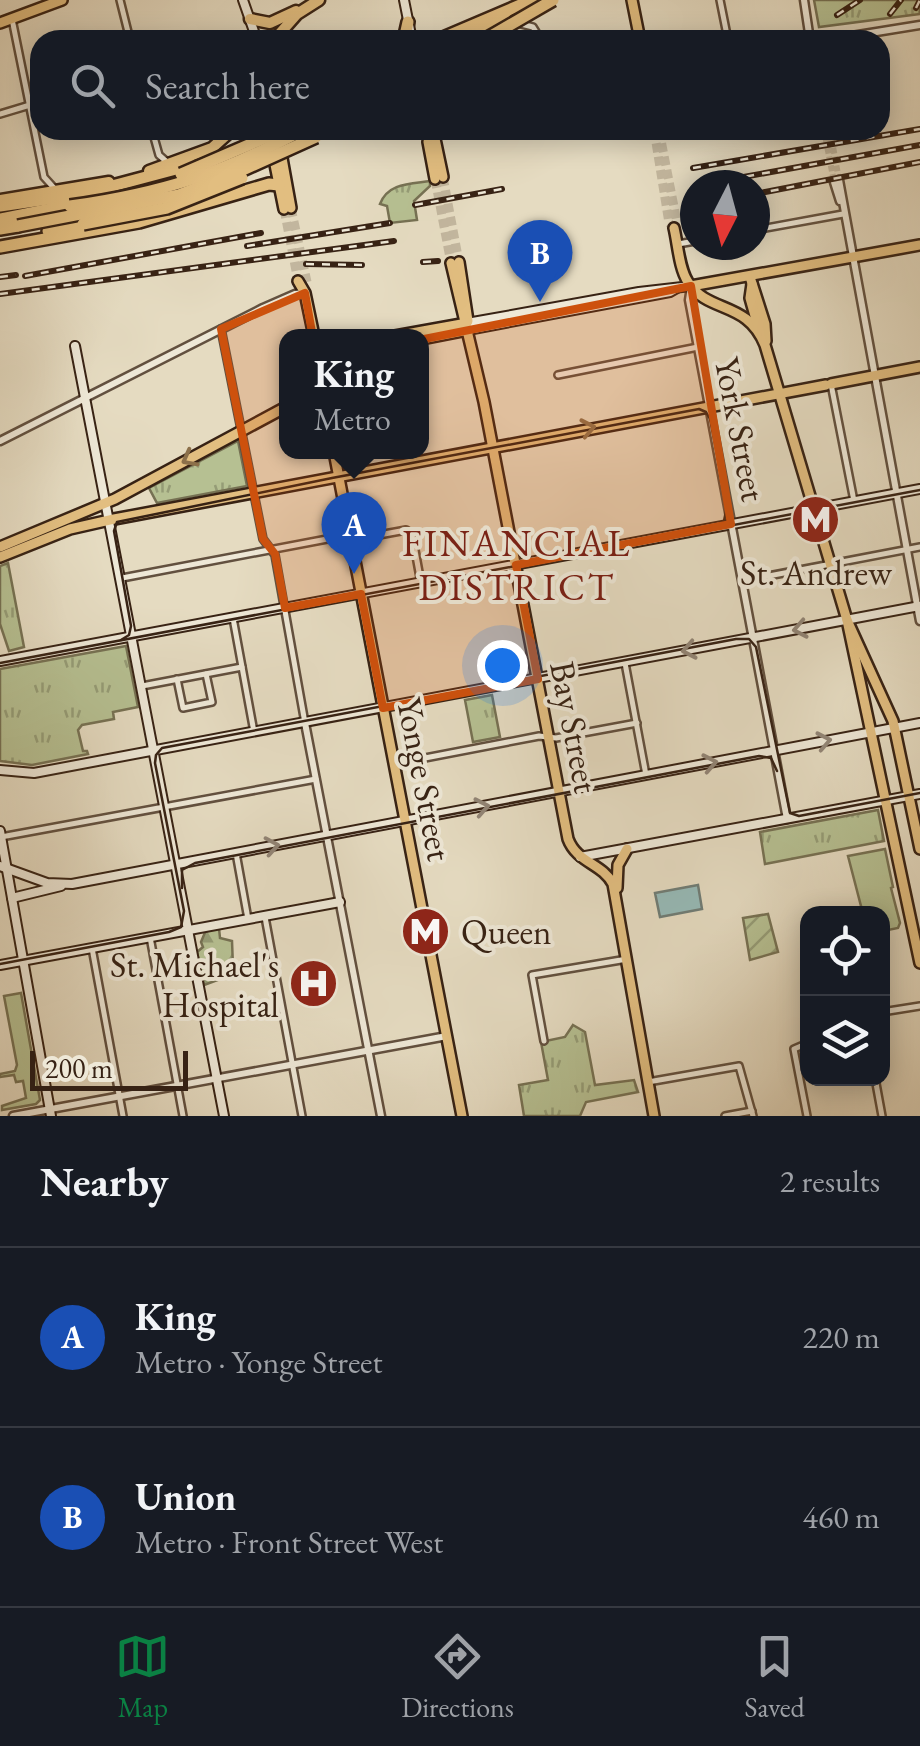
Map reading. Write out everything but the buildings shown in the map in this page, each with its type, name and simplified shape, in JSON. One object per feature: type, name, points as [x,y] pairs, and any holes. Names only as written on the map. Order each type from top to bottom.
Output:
[{"type":"highway","points":[[256,30],[319,0]]},
{"type":"highway","points":[[462,30],[534,0]]},
{"type":"highway","points":[[482,30],[534,0]]},
{"type":"highway","points":[[492,30],[549,0]]},
{"type":"highway","points":[[500,30],[549,0]]},
{"type":"highway","points":[[283,30],[306,6]]},
{"type":"highway","points":[[408,22],[408,30]]},
{"type":"highway","points":[[0,203],[148,172],[212,148],[221,140]]},
{"type":"highway","points":[[0,203],[127,184],[209,158],[247,140]]},
{"type":"highway","points":[[70,206],[182,174],[258,140]]},
{"type":"highway","points":[[0,219],[178,186],[241,162],[284,140]]},
{"type":"highway","points":[[70,235],[301,140]]},
{"type":"highway","points":[[0,238],[168,208],[228,186],[306,140]]},
{"type":"highway","points":[[0,238],[70,235],[140,222],[269,184],[279,185]]},
{"type":"highway","points":[[0,238],[146,207]]},
{"type":"main road","points":[[0,23],[62,0]]},
{"type":"main road","points":[[244,0],[252,30]]},
{"type":"main road","points":[[404,0],[408,22]]},
{"type":"main road","points":[[632,0],[638,30]]},
{"type":"main road","points":[[272,140],[276,151],[288,208],[279,185],[276,151],[278,140]]},
{"type":"main road","points":[[428,140],[439,178]]},
{"type":"main road","name":"York Street","points":[[674,228],[691,286]]},
{"type":"main road","points":[[429,331],[676,288],[751,280],[920,245]]},
{"type":"main road","name":"Bay Street","points":[[455,263],[571,846],[580,857],[607,874],[616,896]]},
{"type":"main road","points":[[751,280],[750,298],[760,334],[847,620],[917,933],[920,964]]},
{"type":"main road","points":[[751,280],[765,324],[765,345]]},
{"type":"main road","points":[[303,286],[312,329]]},
{"type":"main road","points":[[691,286],[707,300],[740,313],[760,334]]},
{"type":"main road","points":[[429,337],[468,326]]},
{"type":"main road","points":[[75,346],[224,1116]]},
{"type":"main road","points":[[429,458],[920,367]]},
{"type":"main road","points":[[0,547],[106,502],[279,411]]},
{"type":"main road","name":"Yonge Street","points":[[335,459],[462,1116]]},
{"type":"main road","points":[[0,556],[70,528],[423,459]]},
{"type":"main road","points":[[0,661],[920,489]]},
{"type":"main road","points":[[0,770],[34,773],[919,606]]},
{"type":"main road","points":[[847,620],[895,728],[915,795],[920,849]]},
{"type":"main road","points":[[12,898],[62,885],[920,723]]},
{"type":"main road","points":[[580,857],[915,795]]},
{"type":"main road","points":[[0,834],[3,868],[12,898],[51,1113]]},
{"type":"main road","points":[[627,849],[618,866],[616,896],[654,1116]]},
{"type":"main road","points":[[3,868],[37,881],[62,885]]},
{"type":"main road","points":[[0,965],[340,902]]},
{"type":"street","points":[[120,0],[128,30]]},
{"type":"street","points":[[720,0],[726,30]]},
{"type":"street","points":[[804,0],[808,30]]},
{"type":"street","points":[[0,114],[30,105],[12,18]]},
{"type":"street","points":[[506,22],[530,25],[534,30]]},
{"type":"street","points":[[889,30],[920,25]]},
{"type":"street","points":[[37,140],[44,178],[48,185],[61,191]]},
{"type":"street","points":[[155,140],[163,160],[173,163]]},
{"type":"street","points":[[148,172],[156,144]]},
{"type":"street","points":[[32,196],[44,178]]},
{"type":"street","points":[[837,182],[920,621]]},
{"type":"street","points":[[770,227],[843,214]]},
{"type":"street","points":[[0,441],[295,294],[303,286]]},
{"type":"street","name":"York Street","points":[[691,286],[689,300],[787,819]]},
{"type":"street","points":[[220,329],[263,539],[275,555],[381,1116]]},
{"type":"street","points":[[558,375],[698,347]]},
{"type":"street","points":[[828,384],[854,501]]},
{"type":"street","points":[[121,578],[270,549],[410,531],[420,583]]},
{"type":"street","points":[[742,580],[920,548]]},
{"type":"street","points":[[233,618],[254,732]]},
{"type":"street","points":[[624,663],[646,775]]},
{"type":"street","points":[[142,686],[242,668]]},
{"type":"street","points":[[177,680],[183,708],[188,707],[212,702],[206,674]]},
{"type":"street","points":[[394,764],[540,736],[548,738],[637,723]]},
{"type":"street","points":[[0,834],[316,779]]},
{"type":"street","points":[[236,853],[248,919]]},
{"type":"street","points":[[265,916],[302,1116]]},
{"type":"street","points":[[150,937],[184,1116]]},
{"type":"street","points":[[92,948],[123,1116]]},
{"type":"street","points":[[544,1041],[532,975],[627,959]]},
{"type":"street","points":[[890,1011],[920,1006]]},
{"type":"street","points":[[13,1116],[51,1113],[178,1085],[447,1036]]},
{"type":"street","points":[[800,1046],[794,1049],[800,1080]]},
{"type":"street","points":[[648,1082],[740,1067],[753,1114],[725,1116]]},
{"type":"street","points":[[801,1086],[807,1116]]},
{"type":"street","points":[[876,1086],[882,1116]]},
{"type":"highlighted area","points":[[691,286],[731,524],[516,565],[538,679],[383,708],[361,594],[285,608],[275,554],[263,539],[221,329],[305,293],[323,394],[399,344]]},
{"type":"green space","points":[[814,0],[920,0],[920,14],[819,27]]},
{"type":"green space","points":[[430,181],[430,186],[414,201],[417,220],[390,223],[387,206],[380,204],[388,192]]},
{"type":"green space","points":[[238,441],[247,486],[157,503],[149,488]]},
{"type":"green space","points":[[8,563],[24,647],[9,651],[0,624],[0,566]]},
{"type":"green space","points":[[126,646],[138,707],[113,712],[114,719],[82,725],[78,730],[83,751],[88,754],[32,765],[0,761],[0,669]]},
{"type":"green space","points":[[492,695],[500,737],[473,742],[465,700]]},
{"type":"green space","points":[[878,810],[884,841],[765,864],[760,832]]},
{"type":"green space","points":[[885,849],[898,928],[890,930],[890,906],[861,906],[848,856]]},
{"type":"green space","points":[[768,914],[778,952],[750,960],[743,918]]},
{"type":"green space","points":[[211,927],[219,928],[220,938],[232,941],[233,967],[226,968],[223,978],[204,985],[197,952]]},
{"type":"green space","points":[[21,993],[40,1100],[2,1110],[2,1106],[26,1098],[23,1081],[16,1082],[14,1075],[0,1077],[15,1071],[17,1065],[4,996]]},
{"type":"green space","points":[[573,1025],[585,1032],[595,1085],[634,1080],[638,1092],[586,1102],[580,1116],[524,1116],[519,1085],[548,1080],[541,1042],[565,1037]]},
{"type":"water","points":[[698,885],[702,909],[660,917],[655,893]]},
{"type":"tunnel","points":[[656,140],[669,223],[674,228]]},
{"type":"tunnel","points":[[661,140],[677,222],[674,228]]},
{"type":"tunnel","points":[[826,140],[834,182]]},
{"type":"tunnel","points":[[832,140],[839,180]]},
{"type":"tunnel","points":[[443,177],[459,262]]},
{"type":"tunnel","points":[[435,179],[451,263]]},
{"type":"tunnel","points":[[291,208],[307,282]]},
{"type":"tunnel","points":[[284,209],[298,281]]},
{"type":"tram line","points":[[121,640],[129,635],[131,626],[114,531],[117,522],[332,478],[699,409],[710,419],[727,506],[724,521],[713,527]]},
{"type":"tram line","points":[[0,663],[920,490]]},
{"type":"tram line","points":[[0,964],[181,927],[184,911],[155,763],[162,748],[736,639],[749,639],[756,647],[790,813],[799,816],[920,793]]},
{"type":"tram line","points":[[182,888],[182,870],[195,863],[759,756],[771,758],[777,771]]},
{"type":"railway","points":[[837,15],[860,0]]},
{"type":"railway","points":[[890,14],[901,0]]},
{"type":"railway","points":[[916,8],[920,0]]},
{"type":"railway","points":[[890,134],[920,129]]},
{"type":"railway","points":[[693,168],[856,140]]},
{"type":"railway","points":[[770,172],[920,145]]},
{"type":"railway","points":[[770,191],[920,162]]},
{"type":"railway","points":[[415,205],[502,189]]},
{"type":"railway","points":[[247,246],[390,223]]},
{"type":"railway","points":[[25,276],[261,233]]},
{"type":"railway","points":[[0,294],[394,241]]},
{"type":"railway","points":[[423,262],[438,261]]},
{"type":"railway","points":[[306,264],[362,265]]},
{"type":"railway","points":[[0,277],[16,275]]},
{"type":"place","name":"Union","points":[[540,302]]},
{"type":"place","name":"St. Andrew","points":[[816,520]]},
{"type":"place","name":"King","points":[[354,574]]},
{"type":"place","name":"Queen","points":[[426,931]]},
{"type":"place","name":"St. Michael's Hospital","points":[[314,984]]},
{"type":"district","name":"FINANCIAL DISTRICT","points":[[517,564]]}]
